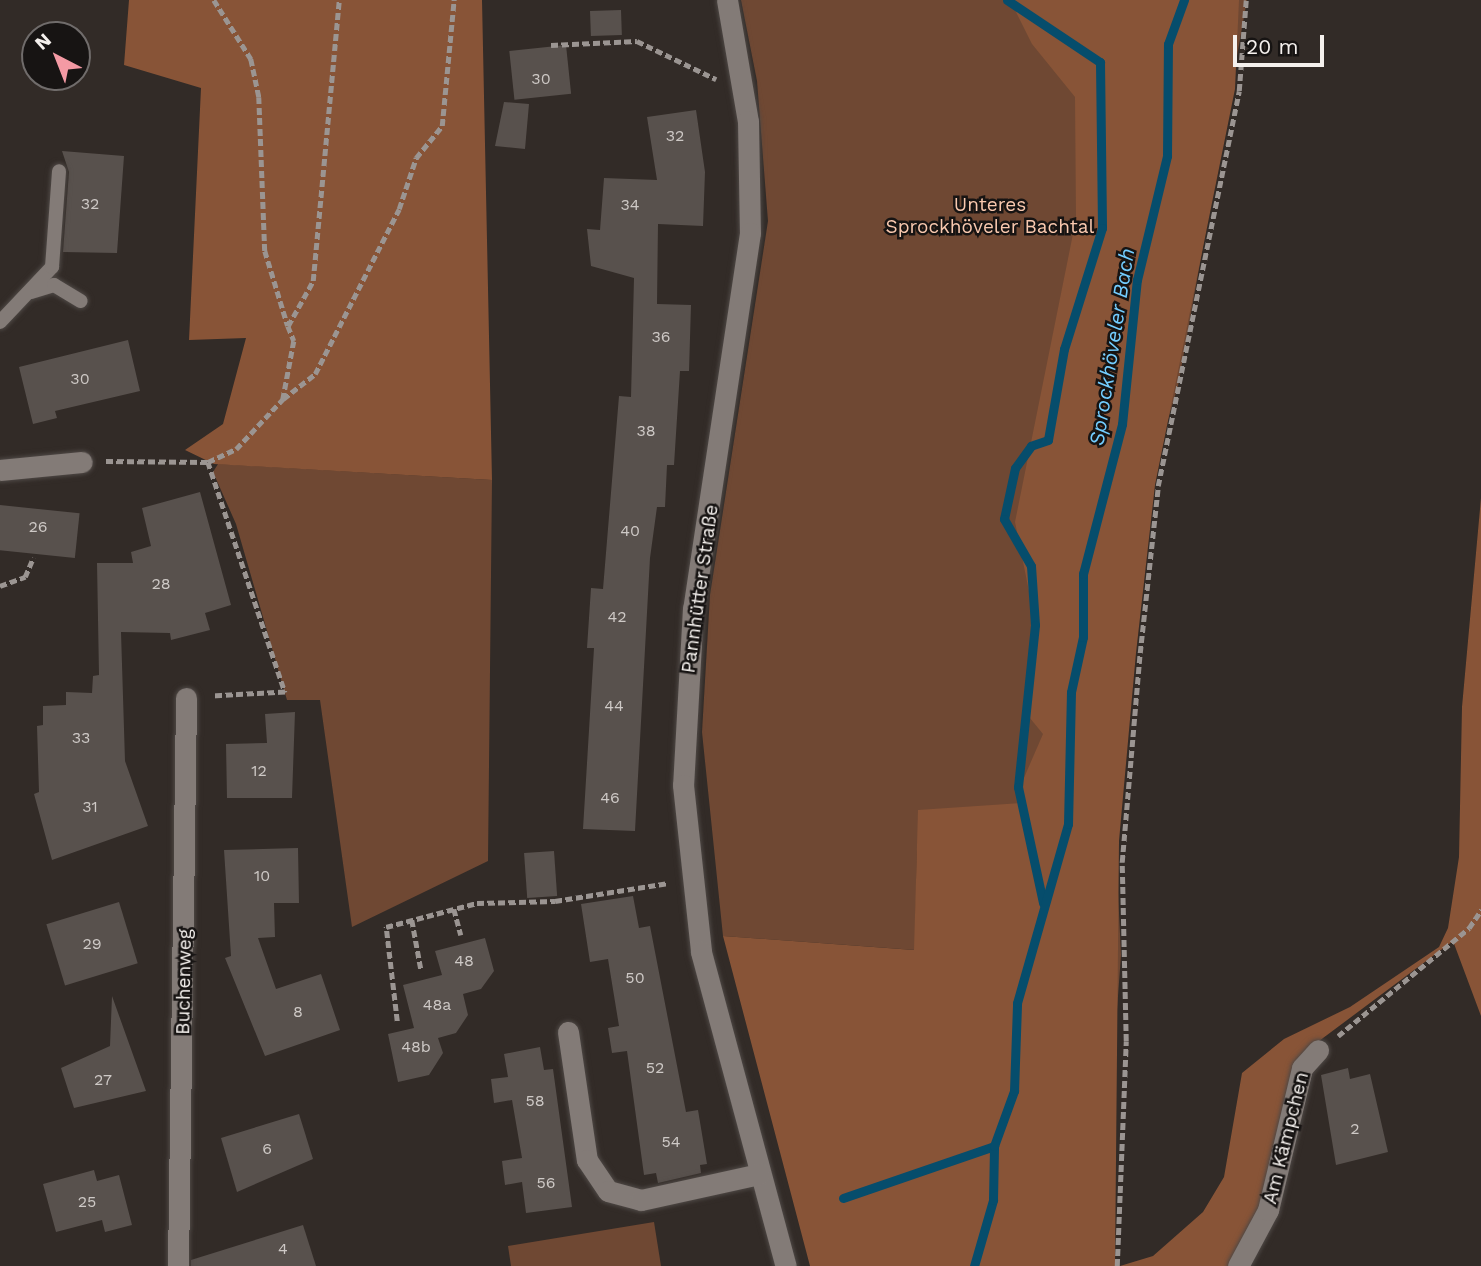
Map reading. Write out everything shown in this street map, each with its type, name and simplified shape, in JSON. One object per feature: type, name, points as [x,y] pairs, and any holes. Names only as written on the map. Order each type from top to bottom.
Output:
[{"type":"street","name":"Pannhütter Straße","points":[[727,0],[751,161],[750,233],[685,697],[690,880],[704,965],[786,1266]]},
{"type":"street","points":[[2,465],[82,462]]},
{"type":"street","name":"Buchenweg","points":[[178,1266],[187,698]]},
{"type":"street","points":[[568,1032],[587,1160],[608,1191],[641,1200],[759,1174]]},
{"type":"street","name":"Am Kämpchen","points":[[1238,1266],[1268,1210],[1302,1068],[1318,1050]]},
{"type":"lane","points":[[0,322],[52,267],[59,171]]},
{"type":"lane","points":[[30,292],[54,285],[81,301]]},
{"type":"path","points":[[214,0],[251,59],[259,97],[265,251],[294,341],[283,399]]},
{"type":"path","points":[[288,326],[313,281],[338,0]]},
{"type":"path","points":[[82,462],[208,462],[236,449],[283,399],[315,374],[399,209],[416,158],[442,126],[454,0]]},
{"type":"path","points":[[1117,1266],[1126,1041],[1122,862],[1140,653],[1158,486],[1239,91],[1246,0]]},
{"type":"path","points":[[551,45],[637,41],[716,79],[739,81]]},
{"type":"path","points":[[208,462],[285,692],[228,695]]},
{"type":"path","points":[[0,586],[24,578],[33,558]]},
{"type":"path","points":[[397,1021],[386,927],[454,909],[690,880]]},
{"type":"path","points":[[454,909],[461,935]]},
{"type":"path","points":[[1318,1050],[1469,928],[1481,910]]},
{"type":"path","points":[[412,920],[421,970]]},
{"type":"green space","name":"Unteres Sprockhöveler Bachtal","points":[[741,0],[1247,0],[1178,386],[1145,496],[1115,829],[1121,955],[1102,1215],[923,970],[917,849],[915,950],[723,936],[702,732],[710,595],[768,221],[757,81]]},
{"type":"green space","points":[[218,464],[492,480],[488,861],[352,927],[320,700],[287,700],[236,524],[213,472]]},
{"type":"green space","points":[[654,1222],[661,1266],[511,1266],[508,1246]]},
{"type":"shaded area","points":[[129,0],[482,0],[492,480],[214,464],[185,450],[223,424],[246,338],[189,340],[201,88],[124,65]]},
{"type":"shaded area","points":[[1010,0],[1239,0],[1235,89],[1155,485],[1136,653],[1119,841],[1115,1266],[810,1266],[723,936],[914,950],[918,810],[1020,803],[1020,787],[1043,734],[1025,712],[1036,626],[1015,522],[1076,219],[1075,97],[1032,44]]},
{"type":"shaded area","points":[[1481,498],[1481,1016],[1453,941],[1311,1047],[1263,1211],[1230,1266],[1120,1266],[1153,1256],[1203,1212],[1224,1177],[1242,1073],[1284,1039],[1350,1007],[1439,947],[1448,928],[1459,857],[1462,707]]},
{"type":"building","points":[[621,10],[622,35],[591,36],[590,11]]},
{"type":"building","points":[[566,45],[571,94],[514,100],[509,51]]},
{"type":"building","points":[[504,102],[529,104],[525,149],[495,146]]},
{"type":"building","points":[[696,110],[705,172],[703,226],[658,224],[657,304],[691,305],[689,371],[680,371],[674,465],[667,465],[665,507],[657,507],[650,558],[635,831],[583,829],[594,648],[587,648],[591,588],[603,589],[619,396],[631,397],[634,278],[591,266],[587,229],[600,230],[604,178],[657,180],[647,117]]},
{"type":"building","points":[[62,151],[124,156],[117,253],[63,252],[69,172]]},
{"type":"building","points":[[128,340],[140,391],[55,411],[57,418],[33,424],[19,367]]},
{"type":"building","points":[[200,492],[231,605],[205,613],[210,630],[171,640],[170,633],[121,632],[125,761],[148,826],[52,860],[34,794],[39,792],[37,726],[43,725],[43,706],[66,705],[66,692],[92,693],[93,676],[99,675],[97,563],[133,563],[131,552],[151,546],[142,508]]},
{"type":"building","points":[[0,505],[80,513],[75,558],[0,550]]},
{"type":"building","points":[[295,712],[292,798],[227,798],[226,744],[267,743],[265,714]]},
{"type":"building","points":[[298,848],[299,903],[274,903],[275,937],[258,938],[276,989],[321,974],[340,1030],[265,1056],[225,958],[231,956],[224,850]]},
{"type":"building","points":[[554,851],[557,896],[527,898],[524,853]]},
{"type":"building","points":[[633,896],[639,928],[650,926],[686,1112],[698,1110],[707,1164],[700,1165],[701,1173],[658,1183],[656,1173],[644,1175],[627,1051],[612,1053],[608,1028],[619,1026],[608,959],[590,962],[581,904]]},
{"type":"building","points":[[119,902],[138,963],[65,985],[46,924]]},
{"type":"building","points":[[485,938],[494,971],[481,989],[463,994],[468,1015],[456,1033],[438,1038],[443,1053],[429,1075],[398,1082],[388,1034],[414,1028],[403,985],[442,975],[435,951]]},
{"type":"building","points":[[112,996],[146,1091],[74,1108],[61,1068],[110,1046]]},
{"type":"building","points":[[540,1047],[544,1070],[553,1069],[572,1207],[526,1213],[522,1182],[505,1185],[502,1161],[522,1158],[512,1100],[494,1103],[491,1079],[508,1077],[504,1054]]},
{"type":"building","points":[[1348,1068],[1350,1079],[1370,1074],[1388,1152],[1336,1165],[1321,1075]]},
{"type":"building","points":[[299,1114],[313,1159],[237,1192],[221,1138]]},
{"type":"building","points":[[94,1170],[97,1181],[119,1175],[132,1225],[105,1232],[102,1220],[56,1232],[43,1184]]},
{"type":"building","points":[[303,1225],[316,1266],[191,1266],[191,1260]]},
{"type":"waterway","name":"Sprockhöveler Bach","points":[[1007,0],[1100,62],[1102,228],[1064,349],[1048,440],[1031,446],[1015,468],[1004,519],[1031,566],[1035,625],[1018,787],[1043,903]]},
{"type":"waterway","name":"Sprockhöveler Bach","points":[[974,1266],[993,1200],[994,1146],[1014,1091],[1017,1003],[1068,824],[1071,692],[1083,637],[1083,574],[1122,424],[1137,280],[1167,156],[1168,44],[1184,0]]},
{"type":"waterway","points":[[843,1198],[994,1146]]}]
